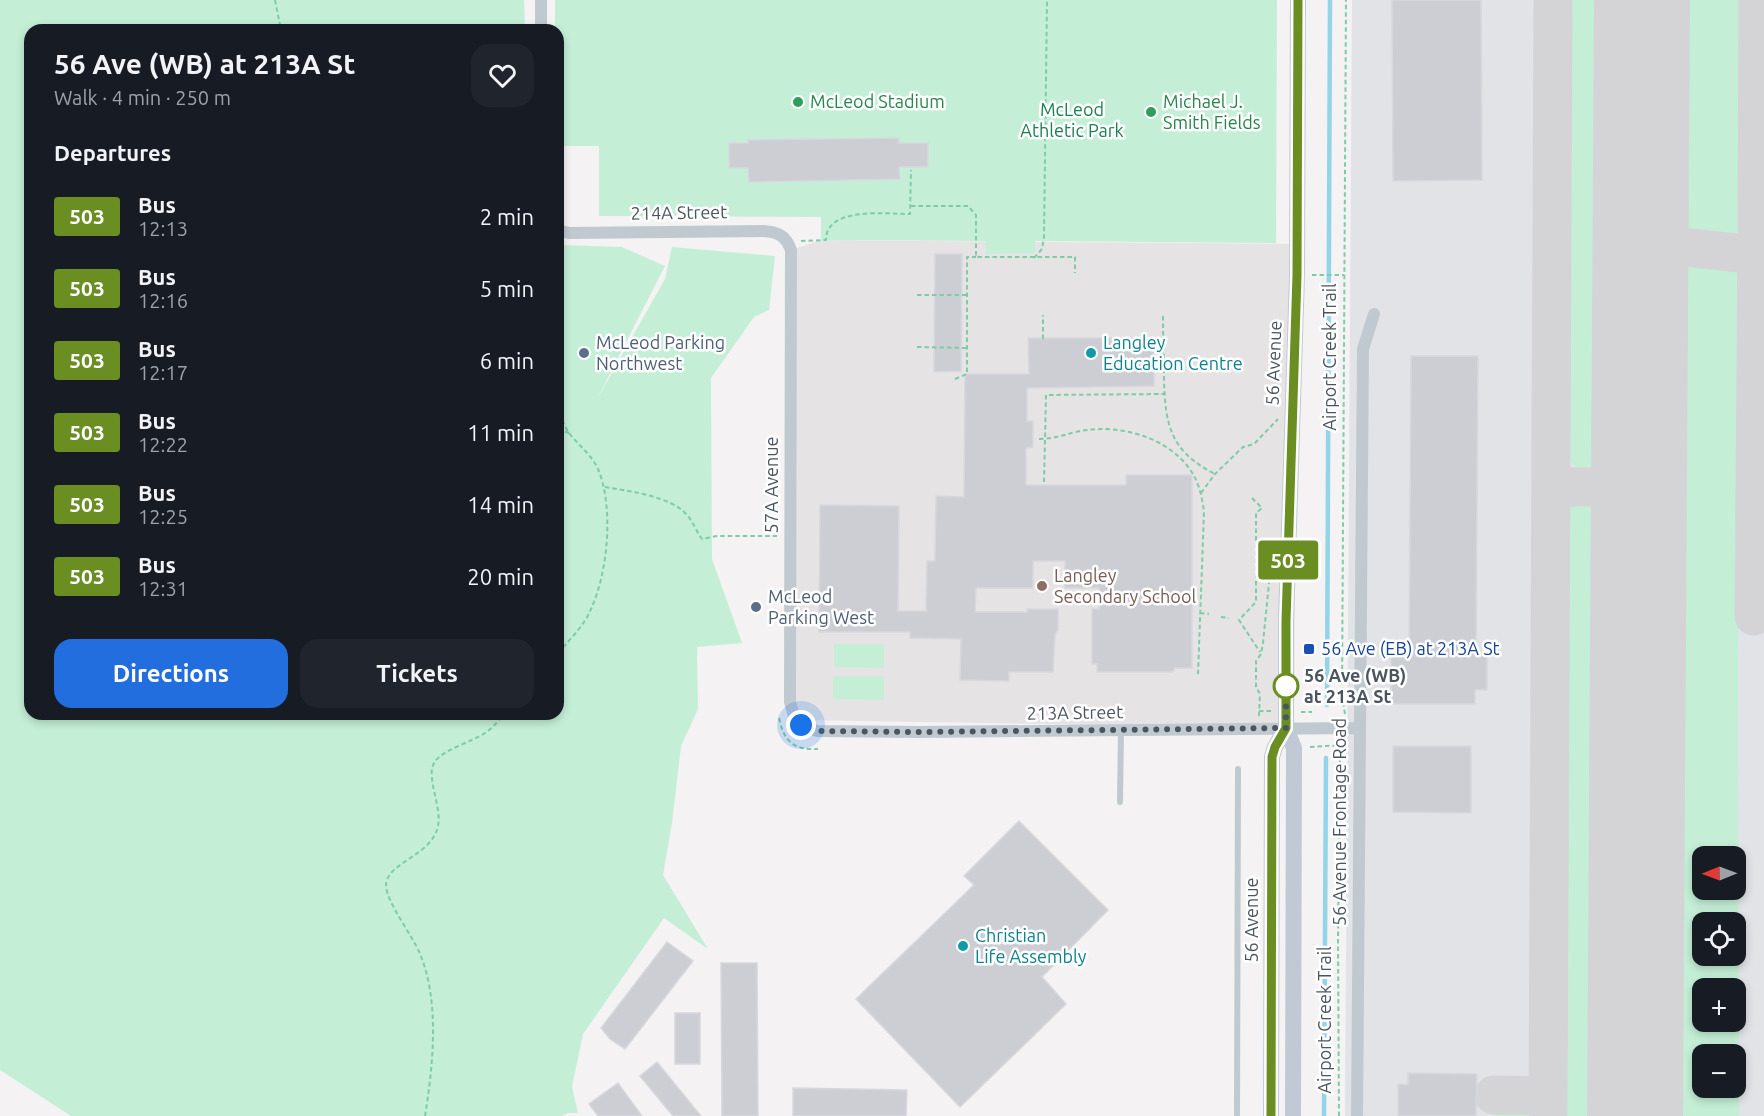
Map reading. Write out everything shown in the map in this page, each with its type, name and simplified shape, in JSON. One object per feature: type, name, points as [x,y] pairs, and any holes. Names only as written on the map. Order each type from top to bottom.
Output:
[{"type":"main road","name":"56 Avenue","points":[[1293,1116],[1294,748],[1286,728],[1286,621],[1297,275],[1298,0]]},
{"type":"main road","name":"56 Avenue","points":[[1271,1116],[1272,757],[1286,728]]},
{"type":"street","points":[[541,0],[541,24]]},
{"type":"street","name":"214A Street","points":[[564,232],[773,231],[788,241],[791,250]]},
{"type":"street","name":"57A Avenue","points":[[791,250],[790,690],[795,720]]},
{"type":"street","name":"56 Avenue Frontage Road","points":[[1357,1116],[1363,349],[1374,314]]},
{"type":"street","name":"213A Street","points":[[795,720],[817,731],[1359,728]]},
{"type":"lane","points":[[1120,802],[1121,730]]},
{"type":"lane","points":[[1237,1116],[1238,769]]},
{"type":"path","points":[[275,0],[280,24]]},
{"type":"path","points":[[1034,258],[1042,249],[1044,237],[1047,0]]},
{"type":"path","name":"Airport Creek Trail","points":[[1345,714],[1342,696],[1346,0]]},
{"type":"path","points":[[801,241],[826,240],[826,233],[831,224],[852,214],[910,214],[911,170]]},
{"type":"path","points":[[910,206],[968,206],[976,215],[976,257]]},
{"type":"path","points":[[955,379],[967,374],[967,257],[1075,257],[1075,273]]},
{"type":"path","points":[[1316,275],[1344,275]]},
{"type":"path","points":[[917,295],[967,295]]},
{"type":"path","points":[[1043,315],[1043,339]]},
{"type":"path","points":[[1163,316],[1164,394],[1170,432],[1179,447],[1195,462],[1215,474]]},
{"type":"path","points":[[917,347],[967,348]]},
{"type":"path","points":[[1044,482],[1046,395],[1164,394]]},
{"type":"path","points":[[1201,493],[1215,474],[1243,447],[1254,444],[1278,419]]},
{"type":"path","points":[[564,424],[569,434],[593,459],[605,486],[607,533],[597,595],[590,612],[564,645]]},
{"type":"path","points":[[1040,439],[1080,431],[1108,429],[1126,431],[1154,441],[1173,452],[1189,468],[1201,493],[1204,512],[1198,674]]},
{"type":"path","points":[[564,432],[569,434]]},
{"type":"path","points":[[1173,452],[1179,447]]},
{"type":"path","points":[[1189,468],[1195,462]]},
{"type":"path","points":[[605,486],[636,492],[674,505],[686,514],[702,539],[717,536],[773,536]]},
{"type":"path","points":[[1252,498],[1262,508],[1256,513],[1256,602],[1239,620],[1261,654]]},
{"type":"path","points":[[1259,711],[1260,694],[1256,687],[1256,661],[1261,654],[1272,554]]},
{"type":"path","points":[[1200,613],[1209,614]]},
{"type":"path","points":[[1221,617],[1229,618]]},
{"type":"path","points":[[779,714],[785,735],[794,745],[804,749],[818,749]]},
{"type":"path","points":[[425,1116],[430,1088],[432,1023],[429,983],[420,953],[392,902],[387,889],[387,880],[392,871],[425,849],[436,833],[439,818],[432,774],[434,764],[442,755],[486,732],[498,720]]},
{"type":"path","name":"Airport Creek Trail","points":[[1311,746],[1344,745],[1340,753],[1339,1116]]},
{"type":"shaded area","points":[[1352,0],[1764,0],[1764,1116],[1345,1116]]},
{"type":"shaded area","name":"Langley Secondary School","points":[[821,240],[1297,244],[1294,728],[795,720],[791,250]]},
{"type":"green space","points":[[0,0],[524,0],[525,24],[24,24],[24,720],[564,720],[564,245],[622,247],[665,266],[596,401],[665,279],[672,247],[775,256],[769,310],[754,317],[711,378],[712,559],[742,643],[697,647],[698,709],[681,746],[663,875],[708,949],[664,918],[583,1034],[572,1087],[578,1113],[568,1113],[562,1116],[71,1116],[0,1070]]},
{"type":"green space","name":"McLeod Athletic Park","points":[[555,0],[1277,0],[1276,243],[1035,241],[1035,253],[986,254],[985,241],[821,240],[821,217],[599,216],[599,146],[564,146],[564,24],[555,24]]},
{"type":"green space","points":[[1562,0],[1616,0],[1614,454],[1594,472],[1579,471],[1560,449]]},
{"type":"green space","points":[[1666,0],[1749,0],[1746,239],[1737,245],[1669,237],[1664,229]]},
{"type":"green space","points":[[1670,256],[1737,263],[1764,285],[1764,547],[1762,616],[1738,618],[1738,846],[1692,846],[1692,900],[1739,900],[1739,912],[1692,912],[1692,966],[1739,966],[1739,978],[1692,978],[1692,1032],[1739,1032],[1739,1044],[1692,1044],[1692,1098],[1739,1098],[1739,1116],[1659,1116],[1665,260]]},
{"type":"green space","points":[[1580,494],[1593,494],[1613,509],[1610,1116],[1555,1116],[1559,515]]},
{"type":"green space","points":[[834,644],[884,644],[884,668],[834,667]]},
{"type":"green space","points":[[833,676],[884,676],[884,700],[833,699]]},
{"type":"green space","points":[[1501,1102],[1534,1102],[1534,1116],[1495,1116],[1495,1109]]},
{"type":"building","points":[[1392,0],[1481,0],[1482,180],[1393,181]]},
{"type":"building","points":[[899,138],[899,143],[928,143],[928,167],[899,167],[900,179],[749,182],[748,168],[729,168],[729,143],[748,143],[748,140]]},
{"type":"building","points":[[935,254],[962,254],[961,371],[934,372]]},
{"type":"building","points":[[1028,338],[1154,338],[1154,386],[1027,388],[1027,421],[1033,421],[1033,447],[1026,448],[1026,485],[1126,485],[1126,475],[1192,475],[1192,668],[1175,668],[1173,672],[1097,672],[1097,664],[1092,664],[1092,609],[1099,609],[1099,588],[1065,588],[1065,561],[1033,561],[1033,588],[976,588],[975,612],[1027,612],[1027,609],[1058,609],[1053,672],[1009,672],[1009,681],[960,680],[961,639],[910,638],[910,632],[819,632],[820,505],[899,506],[898,611],[926,611],[927,561],[935,561],[936,496],[964,497],[965,374],[1029,374]]},
{"type":"building","points":[[1411,356],[1478,356],[1476,653],[1487,653],[1487,690],[1475,690],[1475,704],[1391,704],[1391,652],[1409,652]]},
{"type":"building","points":[[1393,746],[1471,746],[1471,813],[1393,812]]},
{"type":"building","name":"Christian Life Assembly","points":[[1019,821],[1108,910],[1042,977],[1066,1004],[960,1107],[856,999],[974,885],[964,876]]},
{"type":"building","points":[[667,942],[693,961],[625,1049],[610,1039],[601,1028]]},
{"type":"building","points":[[721,963],[757,963],[758,1116],[722,1116]]},
{"type":"building","points":[[675,1013],[700,1013],[700,1064],[675,1064]]},
{"type":"building","points":[[657,1062],[701,1116],[673,1116],[640,1076]]},
{"type":"building","points":[[1408,1073],[1477,1074],[1476,1116],[1398,1116],[1398,1084],[1408,1085]]},
{"type":"building","points":[[618,1083],[642,1116],[598,1116],[589,1104]]},
{"type":"building","points":[[793,1088],[907,1090],[906,1116],[793,1116]]},
{"type":"waterway","points":[[1327,705],[1330,0]]},
{"type":"waterway","points":[[1324,1116],[1326,758]]},
{"type":"taxiway","points":[[1548,1116],[1553,0]]},
{"type":"taxiway","points":[[1758,0],[1757,235],[1762,260]]},
{"type":"taxiway","points":[[1754,616],[1757,235]]},
{"type":"taxiway","points":[[1641,242],[1764,254]]},
{"type":"taxiway","points":[[1551,487],[1639,487]]},
{"type":"taxiway","points":[[1494,1095],[1548,1096]]},
{"type":"runway","points":[[1635,1116],[1642,0]]},
{"type":"bus line","name":"503","points":[[1271,1116],[1272,757],[1286,728],[1286,621],[1297,275],[1298,0]]},
{"type":"place","name":"McLeod Stadium","points":[[798,102]]},
{"type":"place","name":"Michael J. Smith Fields","points":[[1151,112]]},
{"type":"place","name":"McLeod Parking Northwest","points":[[584,353]]},
{"type":"place","name":"Langley Education Centre","points":[[1091,353]]},
{"type":"place","name":"Langley Secondary School","points":[[1042,586]]},
{"type":"place","name":"McLeod Parking West","points":[[756,607]]},
{"type":"place","name":"56 Ave (EB) at 213A St","points":[[1309,649]]},
{"type":"place","name":"56 Ave (WB) at 213A St","points":[[1286,686]]},
{"type":"place","name":"Christian Life Assembly","points":[[963,946]]},
{"type":"route","points":[[801,725],[817,731],[920,732],[1286,728],[1286,684],[1286,686]]}]
